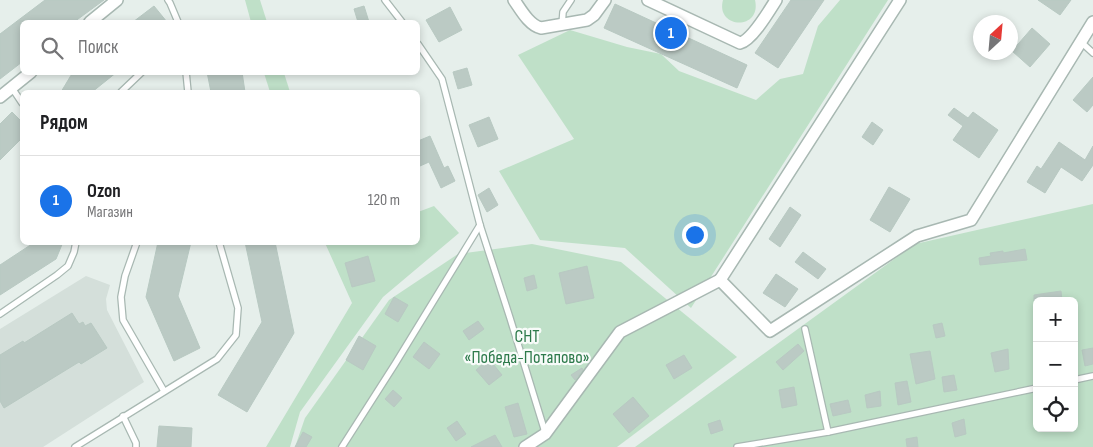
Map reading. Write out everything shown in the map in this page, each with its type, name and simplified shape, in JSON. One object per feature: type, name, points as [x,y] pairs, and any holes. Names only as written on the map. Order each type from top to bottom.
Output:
[{"type":"street","points":[[92,20],[117,0]]},
{"type":"street","points":[[514,0],[531,23],[537,27],[547,28],[587,20],[594,15],[604,0]]},
{"type":"street","points":[[648,0],[740,43],[751,36],[776,0]]},
{"type":"street","points":[[525,447],[546,434],[620,332],[720,280],[900,0]]},
{"type":"street","points":[[720,280],[770,331],[917,236],[971,220],[1093,22]]},
{"type":"street","points":[[0,97],[27,75]]},
{"type":"lane","points":[[168,0],[177,20]]},
{"type":"lane","points":[[385,0],[400,20]]},
{"type":"lane","points":[[562,25],[563,12],[571,0]]},
{"type":"lane","points":[[1081,42],[1093,53]]},
{"type":"lane","points":[[420,47],[442,78],[480,225],[546,434]]},
{"type":"lane","points":[[123,90],[139,75]]},
{"type":"lane","points":[[186,75],[188,90]]},
{"type":"lane","points":[[12,88],[20,100]]},
{"type":"lane","points":[[342,447],[480,225]]},
{"type":"lane","points":[[0,314],[68,266],[75,245]]},
{"type":"lane","points":[[136,245],[125,276],[121,297],[123,320],[164,391]]},
{"type":"lane","points":[[75,447],[217,359],[236,335],[238,308],[221,245]]},
{"type":"lane","points":[[805,329],[828,432]]},
{"type":"lane","points":[[1078,379],[1093,376]]},
{"type":"lane","points":[[736,447],[828,432],[1033,389]]},
{"type":"lane","points":[[123,416],[136,443],[136,447]]},
{"type":"shaded area","points":[[86,276],[110,285],[106,299],[107,310],[144,382],[43,447],[0,447],[0,329]]},
{"type":"green space","points":[[245,0],[260,0],[266,20],[250,20]]},
{"type":"green space","points":[[723,0],[755,0],[755,10],[752,17],[746,21],[731,21],[722,10]]},
{"type":"green space","points":[[840,0],[888,0],[691,308],[625,248],[540,240],[499,171],[574,139],[518,55],[570,30],[627,47],[661,54],[679,71],[756,100],[780,79],[803,74],[818,26]]},
{"type":"green space","points":[[265,75],[285,75],[289,90],[269,90]]},
{"type":"green space","points":[[1093,204],[1093,447],[635,447],[915,244]]},
{"type":"green space","points":[[434,206],[459,233],[383,297],[300,412],[290,447],[266,447],[352,303],[326,245],[420,245],[420,211]]},
{"type":"green space","name":"СНТ «Победа-Потапово»","points":[[532,244],[621,262],[737,357],[617,447],[295,447],[305,418],[389,300],[458,254]]},
{"type":"building","points":[[45,0],[104,0],[77,20],[20,20],[20,64],[0,79],[0,34]]},
{"type":"building","points":[[791,0],[824,0],[778,68],[755,53]]},
{"type":"building","points":[[1038,0],[1071,0],[1060,15]]},
{"type":"building","points":[[615,4],[747,65],[737,88],[604,28]]},
{"type":"building","points":[[154,6],[165,20],[136,20]]},
{"type":"building","points":[[364,6],[368,20],[357,20],[354,9]]},
{"type":"building","points":[[450,7],[462,30],[439,42],[426,20]]},
{"type":"building","points":[[1032,28],[1050,44],[1030,67],[1018,56],[1018,44]]},
{"type":"building","points":[[467,68],[472,85],[458,89],[453,72]]},
{"type":"building","points":[[71,75],[113,75],[94,90],[62,90]]},
{"type":"building","points":[[208,75],[242,75],[245,90],[211,90]]},
{"type":"building","points":[[1093,77],[1093,105],[1087,112],[1073,100]]},
{"type":"building","points":[[954,108],[968,118],[973,112],[998,130],[979,158],[953,140],[963,126],[948,115]]},
{"type":"building","points":[[12,112],[20,120],[20,140],[0,160],[0,124]]},
{"type":"building","points":[[489,117],[498,139],[478,147],[469,125]]},
{"type":"building","points":[[872,122],[883,130],[873,145],[862,137]]},
{"type":"building","points":[[430,136],[444,168],[448,166],[455,181],[441,188],[429,162],[420,166],[420,140]]},
{"type":"building","points":[[1059,142],[1085,160],[1093,146],[1093,165],[1082,181],[1061,167],[1045,193],[1027,182],[1037,166],[1041,169]]},
{"type":"building","points":[[889,187],[910,199],[890,232],[870,220]]},
{"type":"building","points":[[489,188],[498,205],[487,212],[478,195]]},
{"type":"building","points":[[790,207],[801,215],[780,247],[769,239]]},
{"type":"building","points":[[30,245],[62,245],[56,259],[0,295],[0,265]]},
{"type":"building","points":[[157,245],[190,245],[178,296],[200,348],[174,361],[146,297]]},
{"type":"building","points":[[246,245],[276,245],[294,333],[247,412],[218,395],[262,322]]},
{"type":"building","points":[[1025,249],[1027,260],[980,265],[979,258],[991,256],[990,253]]},
{"type":"building","points":[[803,252],[826,269],[818,279],[795,262]]},
{"type":"building","points":[[368,256],[375,281],[352,287],[345,263]]},
{"type":"building","points":[[587,266],[594,298],[566,304],[559,273]]},
{"type":"building","points":[[776,274],[798,289],[785,307],[763,293]]},
{"type":"building","points":[[534,275],[537,288],[527,291],[524,278]]},
{"type":"building","points":[[1061,291],[1062,297],[1034,297],[1034,295]]},
{"type":"building","points":[[394,297],[408,305],[398,322],[385,314]]},
{"type":"building","points":[[72,313],[79,324],[83,322],[85,326],[91,323],[107,348],[81,364],[79,362],[4,408],[0,401],[0,355],[23,341],[24,343]]},
{"type":"building","points":[[478,321],[484,329],[469,340],[463,331]]},
{"type":"building","points":[[942,323],[945,336],[936,338],[933,325]]},
{"type":"building","points":[[359,336],[376,346],[363,370],[346,360]]},
{"type":"building","points":[[424,342],[440,354],[429,369],[413,357]]},
{"type":"building","points":[[798,344],[804,351],[783,370],[776,362]]},
{"type":"building","points":[[1093,348],[1093,364],[1085,366],[1082,350]]},
{"type":"building","points":[[1008,349],[1009,369],[995,372],[991,353]]},
{"type":"building","points":[[930,351],[935,379],[916,384],[910,354]]},
{"type":"building","points":[[684,355],[692,368],[674,379],[666,365]]},
{"type":"building","points":[[489,359],[502,375],[489,385],[476,370]]},
{"type":"building","points":[[582,368],[583,370],[575,380],[571,375]]},
{"type":"building","points":[[954,375],[957,390],[944,392],[942,377]]},
{"type":"building","points":[[907,381],[911,402],[898,405],[895,383]]},
{"type":"building","points":[[794,387],[797,405],[782,408],[779,390]]},
{"type":"building","points":[[393,390],[402,398],[394,407],[385,399]]},
{"type":"building","points":[[880,391],[881,406],[867,408],[865,395]]},
{"type":"building","points":[[633,397],[649,416],[629,433],[613,414]]},
{"type":"building","points":[[848,400],[851,412],[833,416],[830,404]]},
{"type":"building","points":[[518,403],[527,434],[514,437],[505,407]]},
{"type":"building","points":[[964,419],[966,434],[955,437],[952,423]]},
{"type":"building","points":[[720,420],[723,430],[711,434],[708,424]]},
{"type":"building","points":[[457,421],[466,434],[456,441],[447,428]]},
{"type":"building","points":[[159,426],[192,428],[191,447],[157,447]]},
{"type":"building","points":[[303,432],[312,437],[306,447],[295,447]]},
{"type":"building","points":[[495,435],[502,447],[471,447]]},
{"type":"building","points":[[917,437],[918,447],[907,447],[906,439]]},
{"type":"place","name":"Ozon","points":[[671,33]]}]
